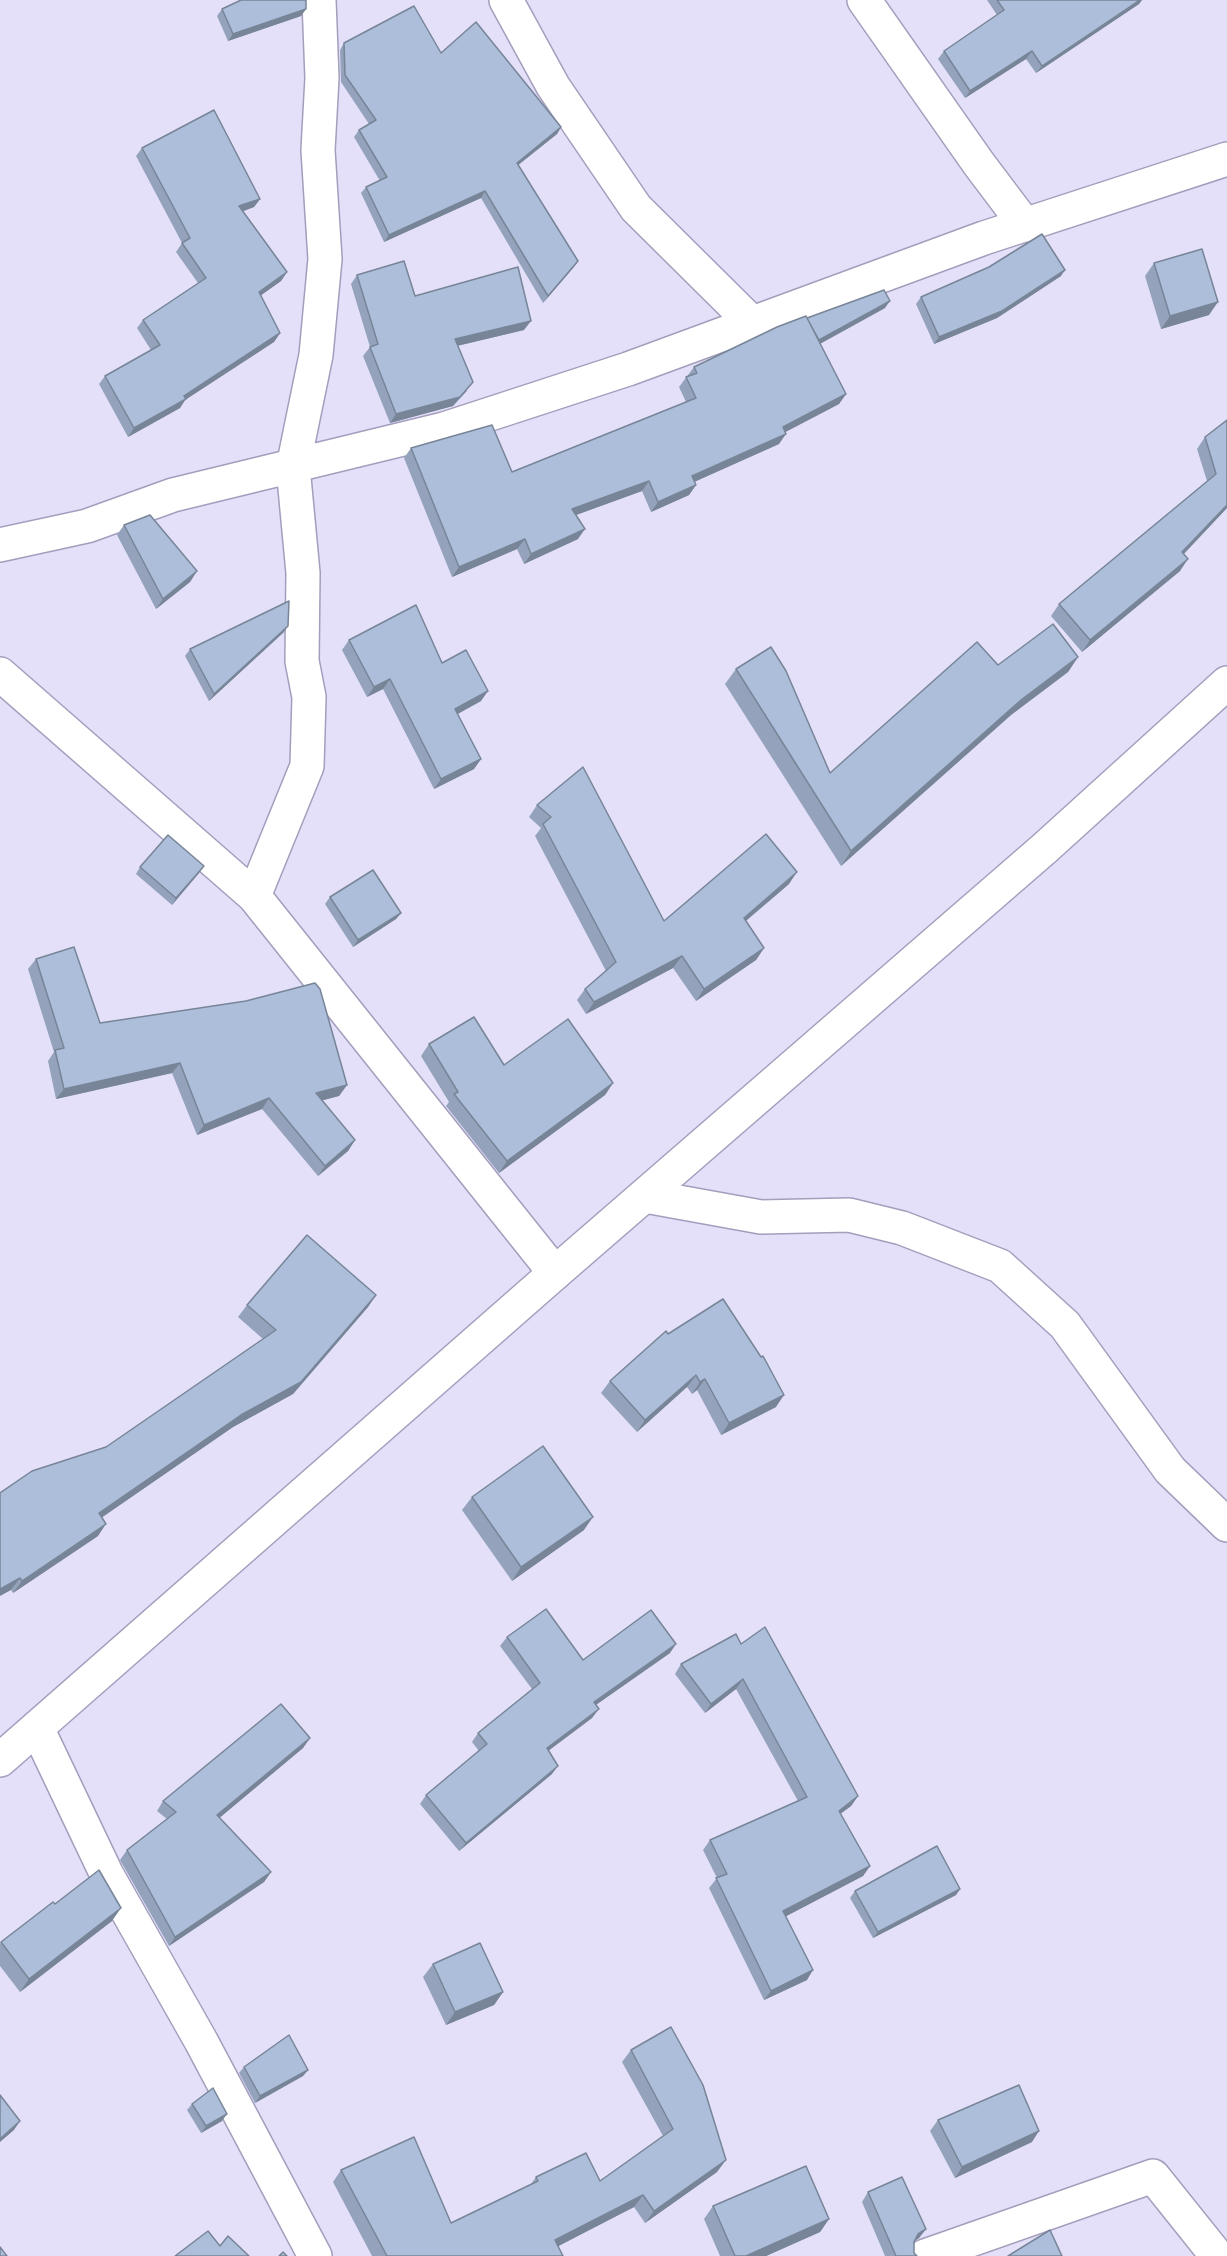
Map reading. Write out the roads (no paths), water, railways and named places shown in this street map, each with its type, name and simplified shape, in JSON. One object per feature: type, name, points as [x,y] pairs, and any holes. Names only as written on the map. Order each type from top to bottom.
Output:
[{"type":"street","points":[[254,896],[308,766],[309,697],[302,661],[303,573],[293,467],[316,355],[325,259],[318,150],[322,78],[319,0]]},
{"type":"street","points":[[506,0],[553,86],[636,208],[752,323]]},
{"type":"street","points":[[864,0],[979,164],[1025,225]]},
{"type":"street","points":[[0,545],[87,526],[173,495],[444,429],[628,369],[984,238],[1227,159]]},
{"type":"street","points":[[0,674],[254,896],[555,1273]]},
{"type":"street","points":[[0,1760],[555,1273],[1045,848],[1227,683]]},
{"type":"street","points":[[645,1196],[761,1217],[849,1215],[902,1228],[1000,1266],[1065,1325],[1170,1470],[1227,1525]]},
{"type":"street","points":[[37,1728],[107,1875],[201,2041],[315,2256]]},
{"type":"street","points":[[925,2256],[1153,2176],[1217,2256]]}]
